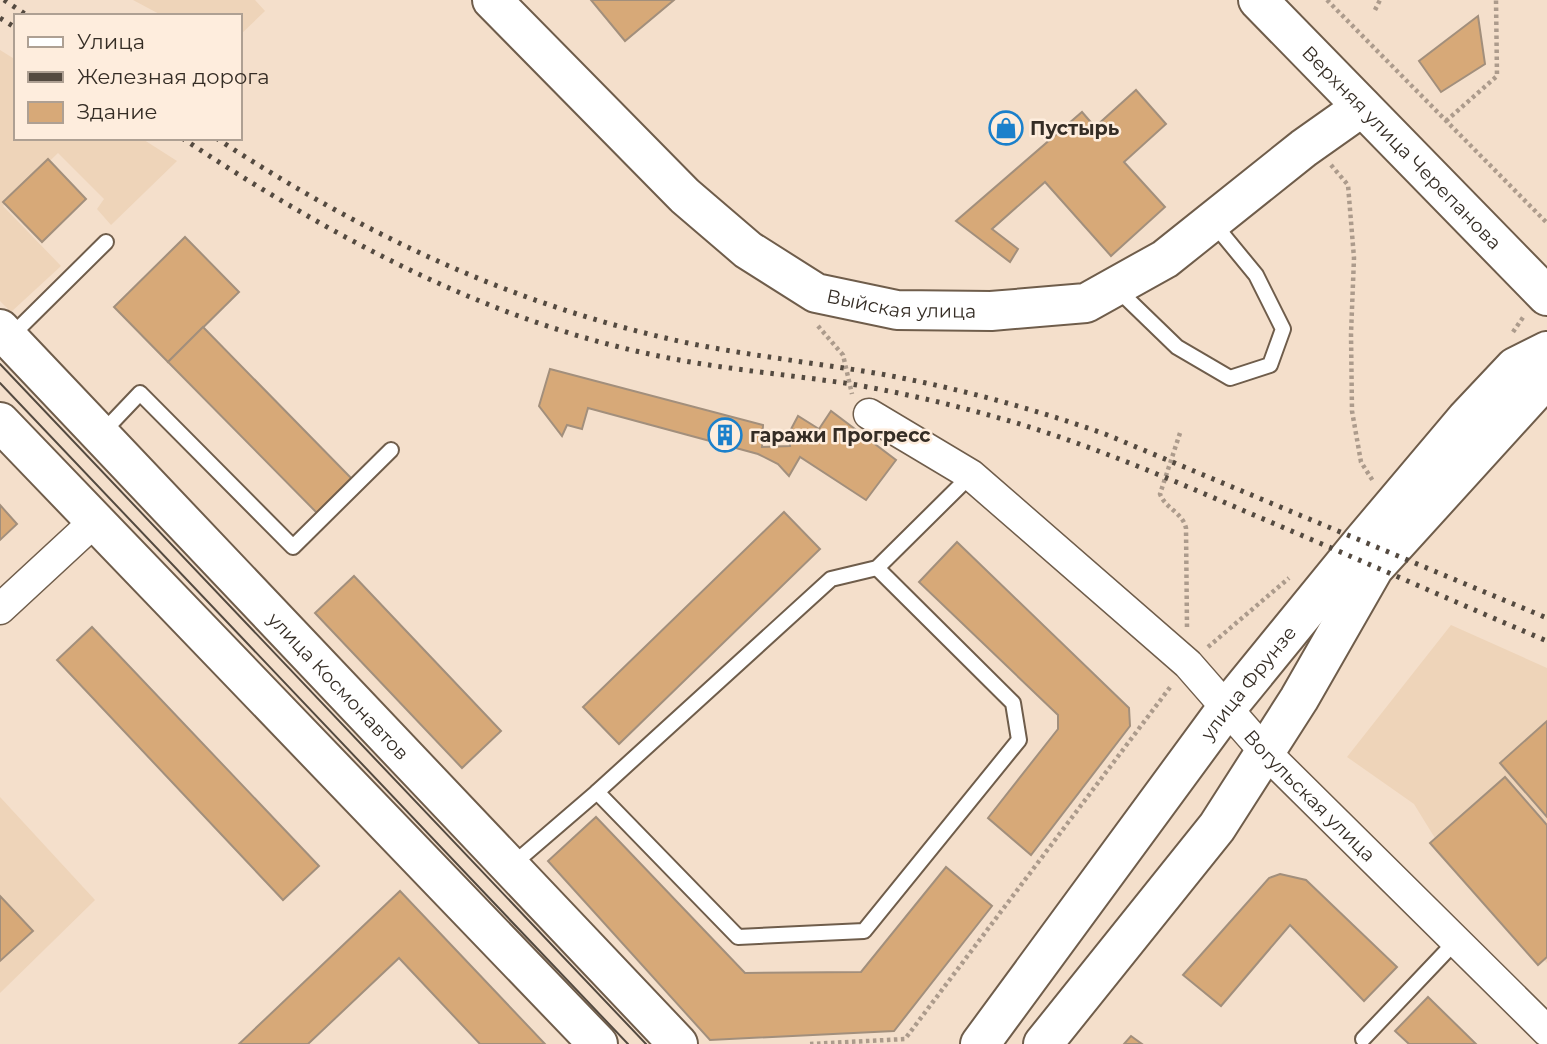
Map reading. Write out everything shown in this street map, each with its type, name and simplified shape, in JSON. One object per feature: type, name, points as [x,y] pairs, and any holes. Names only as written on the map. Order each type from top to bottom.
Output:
[{"type":"main road","name":"Выйская улица","points":[[492,0],[685,197],[748,250],[816,293],[897,310],[991,311],[1086,303],[1164,259],[1304,148],[1362,107]]},
{"type":"main road","name":"Верхняя улица Черепанова","points":[[1258,0],[1547,296]]},
{"type":"main road","name":"улица Космонавтов","points":[[4,333],[678,1044]]},
{"type":"main road","name":"улица Фрунзе","points":[[980,1044],[1226,709],[1363,541],[1466,419],[1515,367],[1547,351]]},
{"type":"main road","name":"улица Фрунзе","points":[[1043,1044],[1217,827],[1299,699],[1374,568],[1547,375]]},
{"type":"main road","points":[[0,422],[598,1044]]},
{"type":"street","name":"Вогульская улица","points":[[869,414],[971,475],[1188,664],[1265,752],[1547,1031]]},
{"type":"street","points":[[0,609],[94,522]]},
{"type":"lane","points":[[1115,287],[1177,347],[1230,378],[1270,365],[1283,329],[1256,275],[1212,221]]},
{"type":"lane","points":[[4,333],[106,242]]},
{"type":"lane","points":[[101,435],[141,393],[293,547],[391,450]]},
{"type":"lane","points":[[510,867],[597,792],[831,579],[877,568],[971,475]]},
{"type":"lane","points":[[597,792],[738,937],[864,931],[1019,740],[1013,702],[877,568]]},
{"type":"lane","points":[[1363,1040],[1456,941]]},
{"type":"path","points":[[1327,0],[1547,223]]},
{"type":"path","points":[[1375,10],[1380,0]]},
{"type":"path","points":[[1446,121],[1497,76],[1496,0]]},
{"type":"path","points":[[1304,148],[1332,165],[1349,185],[1354,258],[1352,411],[1361,462],[1374,483]]},
{"type":"path","points":[[1180,433],[1160,494],[1163,502],[1184,519],[1186,528],[1188,664]]},
{"type":"shaded area","points":[[133,0],[255,0],[265,11],[242,33],[242,14],[159,14]]},
{"type":"shaded area","points":[[0,50],[14,59],[14,140],[144,140],[177,161],[111,225],[97,209],[104,199],[58,153],[3,206],[61,266],[11,312],[0,301]]},
{"type":"shaded area","points":[[1451,625],[1547,668],[1547,963],[1457,874],[1414,804],[1347,757]]},
{"type":"shaded area","points":[[0,797],[95,900],[0,993]]},
{"type":"building","points":[[591,0],[674,0],[625,41]]},
{"type":"building","points":[[1478,16],[1485,64],[1441,92],[1419,61]]},
{"type":"building","points":[[1136,90],[1166,124],[1124,162],[1165,207],[1111,256],[1045,182],[992,229],[1018,249],[1010,262],[956,221],[1082,112],[1095,127]]},
{"type":"building","points":[[48,159],[86,199],[42,242],[3,202]]},
{"type":"building","points":[[185,237],[239,292],[168,362],[114,307]]},
{"type":"building","points":[[203,327],[353,480],[318,514],[168,362]]},
{"type":"building","name":"гаражи Прогресс","points":[[550,369],[763,425],[762,447],[790,446],[789,433],[798,416],[819,429],[831,411],[896,460],[866,500],[800,457],[789,476],[778,464],[758,454],[588,408],[582,429],[567,425],[562,436],[539,406]]},
{"type":"building","points":[[0,505],[17,524],[0,540]]},
{"type":"building","points":[[784,512],[820,549],[619,744],[583,707]]},
{"type":"building","points":[[957,542],[1129,708],[1130,726],[1031,855],[988,818],[1058,729],[1058,715],[919,582]]},
{"type":"building","points":[[354,576],[501,731],[462,768],[315,613]]},
{"type":"building","points":[[92,627],[319,866],[283,900],[57,660]]},
{"type":"building","points":[[1547,721],[1547,817],[1500,763]]},
{"type":"building","points":[[1505,777],[1547,825],[1547,957],[1538,965],[1430,843]]},
{"type":"building","points":[[596,817],[745,973],[861,972],[946,867],[992,906],[894,1031],[710,1040],[548,861]]},
{"type":"building","points":[[1280,874],[1306,880],[1397,967],[1364,1001],[1290,925],[1221,1006],[1183,975],[1269,878]]},
{"type":"building","points":[[400,891],[545,1044],[480,1044],[399,958],[308,1044],[239,1044]]},
{"type":"building","points":[[0,896],[33,931],[0,961]]},
{"type":"building","points":[[1428,997],[1476,1044],[1409,1044],[1395,1031]]},
{"type":"building","points":[[1131,1036],[1142,1044],[1124,1044]]},
{"type":"tram line","points":[[0,364],[646,1044]]},
{"type":"tram line","points":[[0,383],[628,1044]]},
{"type":"railway","points":[[4,0],[25,14]]},
{"type":"railway","points":[[0,18],[14,27]]},
{"type":"railway","points":[[185,140],[350,239],[467,296],[528,319],[590,339],[654,355],[873,388],[1023,425],[1165,477],[1547,641]]},
{"type":"railway","points":[[219,140],[328,206],[385,236],[442,263],[562,309],[624,328],[688,343],[909,380],[966,392],[1050,416],[1105,434],[1547,618]]},
{"type":"place","name":"Пустырь","points":[[1006,128]]},
{"type":"place","name":"гаражи Прогресс","points":[[725,435]]}]
